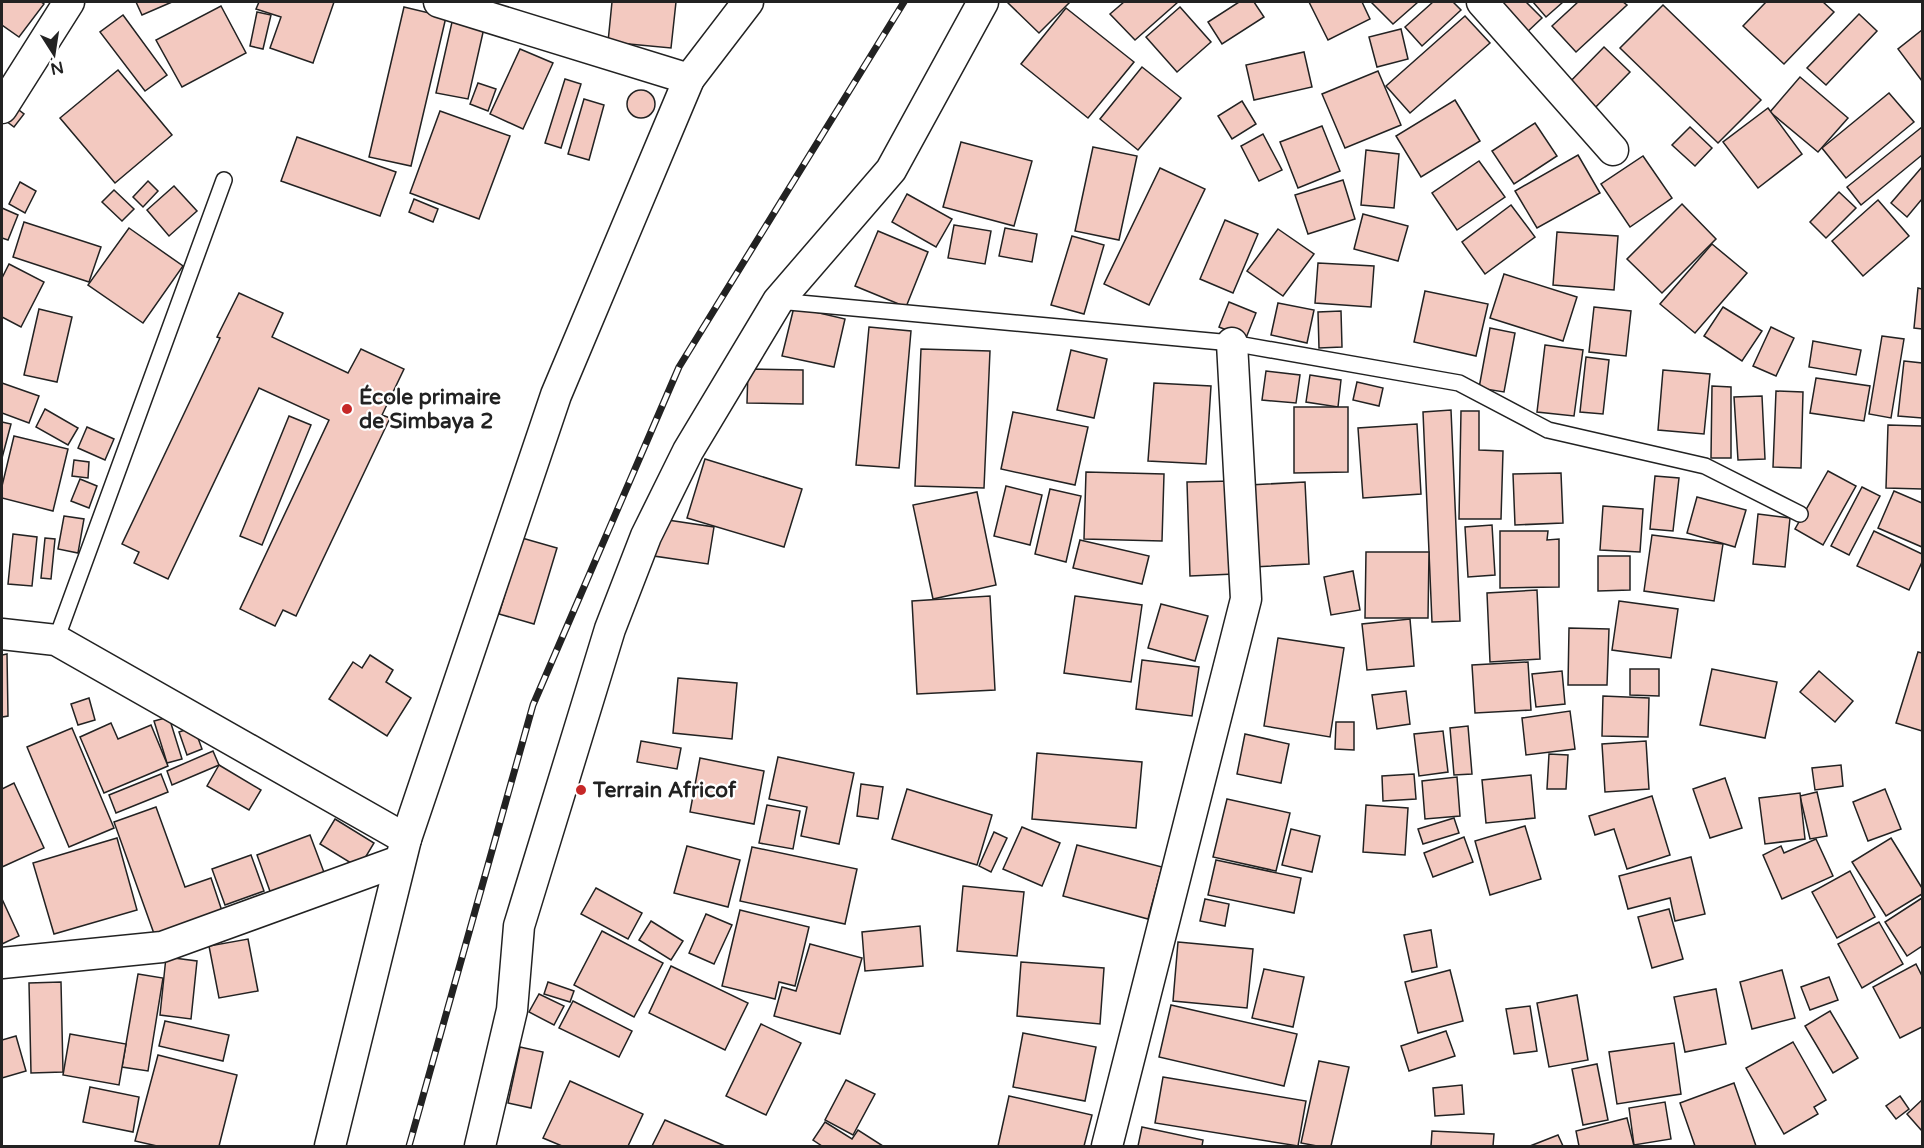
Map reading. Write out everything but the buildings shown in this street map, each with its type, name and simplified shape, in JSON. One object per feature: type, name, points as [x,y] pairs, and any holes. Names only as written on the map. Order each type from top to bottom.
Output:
[{"type":"street","points":[[2,108],[69,2]]},
{"type":"street","points":[[439,2],[689,79]]},
{"type":"street","points":[[330,1146],[402,850],[556,395],[689,79],[748,2]]},
{"type":"street","points":[[480,1146],[512,1010],[519,926],[610,629],[646,536],[688,451],[778,301],[891,170],[983,2]]},
{"type":"street","points":[[1482,2],[1613,150]]},
{"type":"street","points":[[1107,1146],[1246,599],[1232,343]]},
{"type":"street","points":[[2,634],[56,640],[402,850]]},
{"type":"street","points":[[2,963],[162,947],[402,850]]},
{"type":"lane","points":[[56,640],[224,180]]},
{"type":"lane","points":[[778,301],[1232,343],[1459,383],[1548,430],[1704,466],[1800,514]]},
{"type":"railway","points":[[409,1146],[533,705],[679,367],[904,2]]},
{"type":"place","name":"École primaire de Simbaya 2","points":[[347,409]]},
{"type":"place","name":"Terrain Africof","points":[[581,790]]}]
